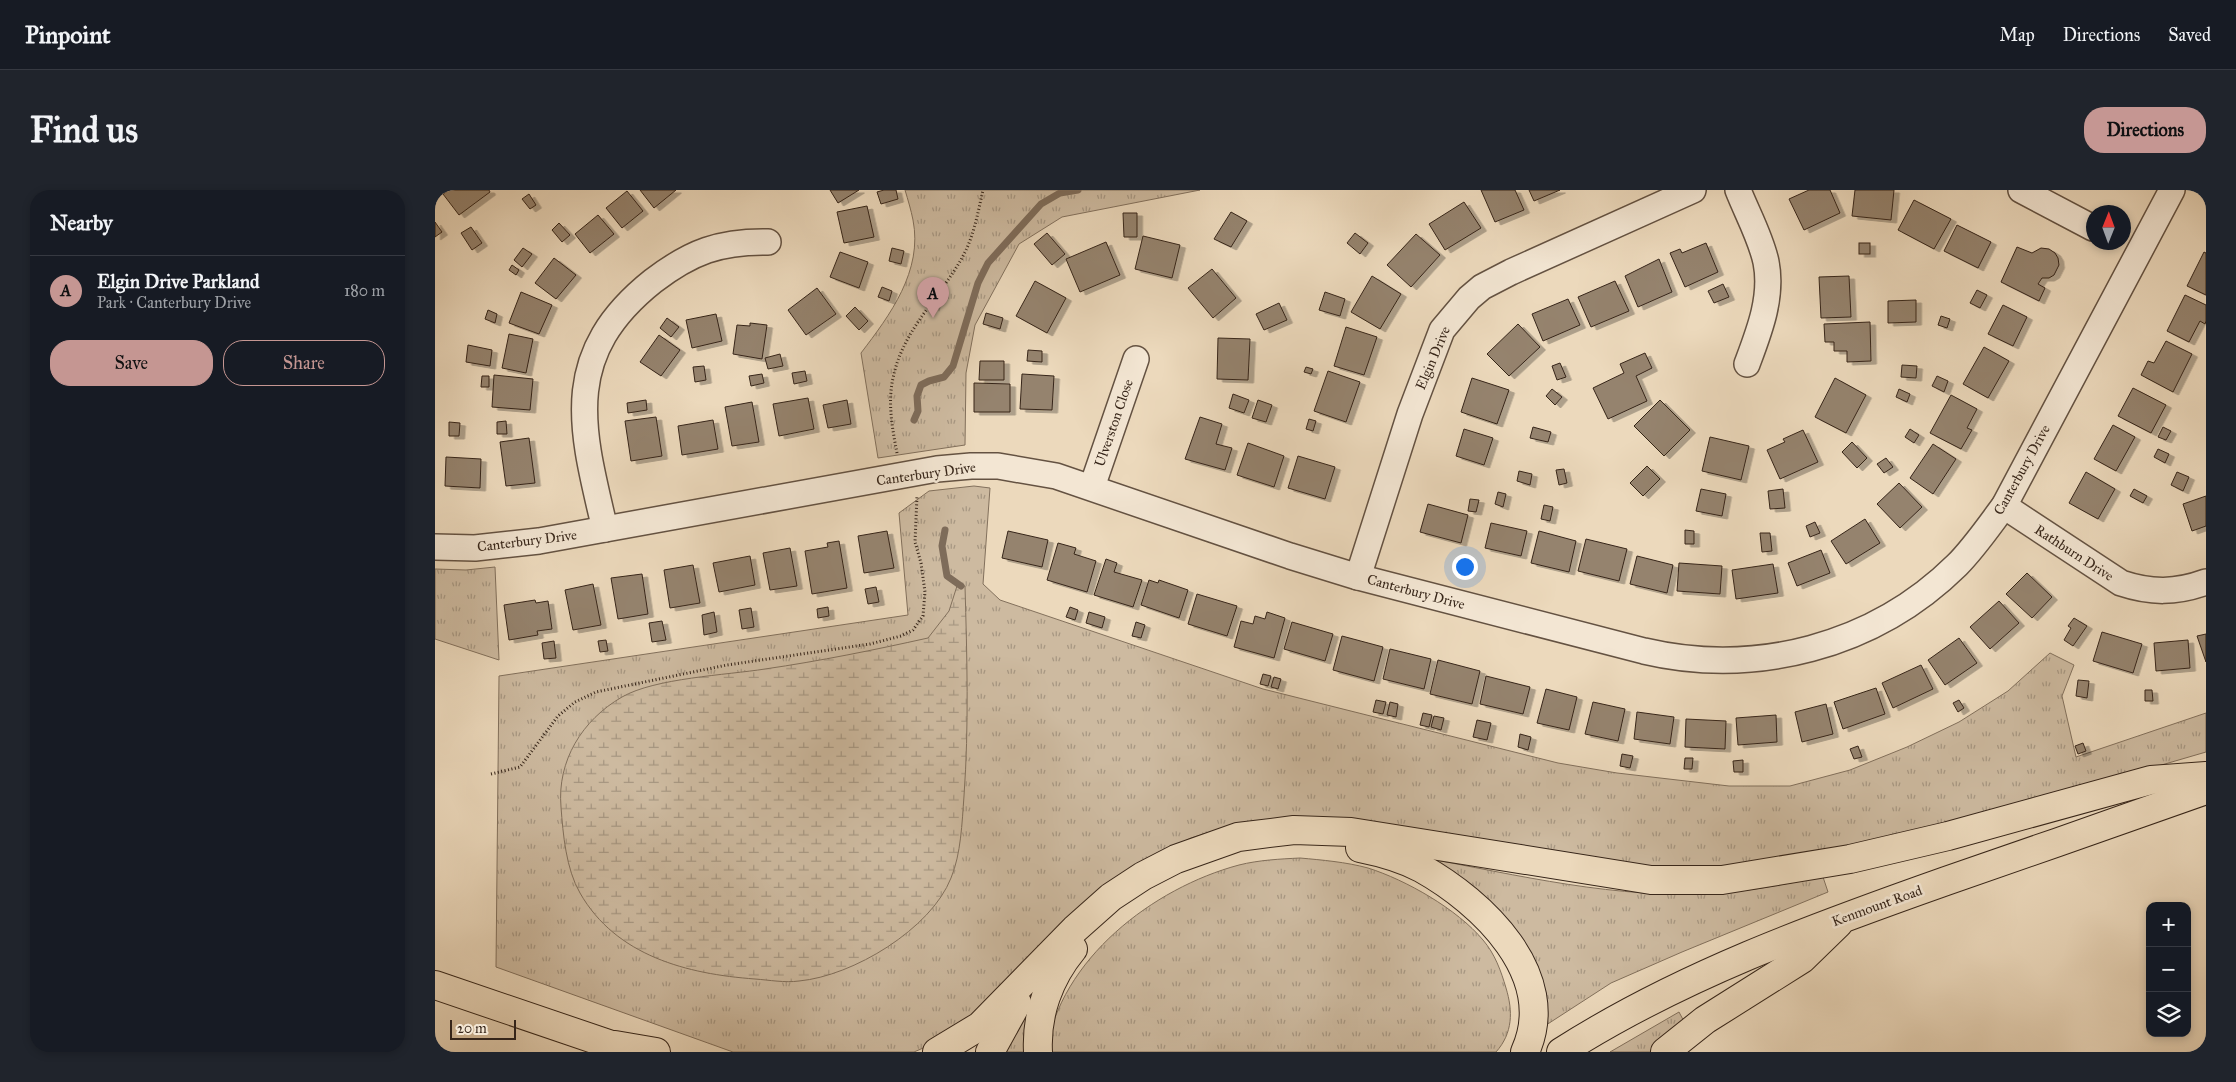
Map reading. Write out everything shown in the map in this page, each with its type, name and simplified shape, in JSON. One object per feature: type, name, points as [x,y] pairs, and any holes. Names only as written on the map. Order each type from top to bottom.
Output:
[{"type":"main road","points":[[937,1052],[980,1026],[1091,913],[1127,885],[1189,853],[1250,835],[1301,830],[1351,832],[1627,877],[1651,880],[1722,880],[1850,860],[1948,836],[2151,780],[2206,776]]},
{"type":"main road","name":"Kenmount Road","points":[[1561,1052],[1637,1007],[1769,947],[1845,918],[2206,790]]},
{"type":"main road","points":[[1038,1052],[1040,1018],[1050,986],[1069,954],[1102,919],[1146,888],[1209,859],[1256,848],[1307,844],[1355,847],[1390,856],[1431,875],[1472,904],[1507,943],[1525,972],[1532,998],[1533,1024],[1525,1052]]},
{"type":"main road","points":[[1665,1052],[1720,1010],[1802,960],[1845,918]]},
{"type":"main road","points":[[990,1052],[1035,971]]},
{"type":"main road","points":[[435,984],[619,1048],[656,1052]]},
{"type":"street","name":"Elgin Drive","points":[[1358,576],[1410,414],[1432,354],[1442,330],[1462,304],[1482,287],[1503,276],[1693,190]]},
{"type":"street","points":[[1738,190],[1763,252],[1767,275],[1764,315],[1747,364]]},
{"type":"street","points":[[2021,190],[2086,224]]},
{"type":"street","name":"Canterbury Drive","points":[[2131,245],[2172,190]]},
{"type":"street","points":[[605,529],[587,454],[585,427],[588,371],[599,343],[626,305],[688,256],[711,247],[727,244],[768,242]]},
{"type":"street","name":"Canterbury Drive","points":[[435,547],[475,548],[505,546],[911,474],[971,466],[998,466],[1056,476],[1092,487],[1290,556],[1358,576],[1656,654],[1716,661],[1772,657],[1827,645],[1860,632],[1893,615],[1919,597],[1958,564],[2004,506],[2129,250]]},
{"type":"street","name":"Ulverston Close","points":[[1092,487],[1136,359]]},
{"type":"street","name":"Rathburn Drive","points":[[2004,506],[2121,583],[2157,592],[2177,590],[2206,582]]},
{"type":"path","points":[[491,774],[520,767],[558,716],[575,702],[595,692],[727,664],[870,644],[901,636],[913,630],[920,621],[925,603],[923,570],[915,542],[915,508],[911,474],[891,415],[891,387],[896,364],[912,332],[963,255],[973,232],[983,190]]},
{"type":"green space","points":[[905,190],[1200,190],[1062,217],[1019,244],[975,325],[966,373],[965,445],[878,458],[861,353],[893,308],[909,274],[915,239],[913,220]]},
{"type":"green space","points":[[974,486],[990,488],[983,584],[1000,600],[1263,689],[1558,763],[1617,773],[1729,786],[1790,786],[1850,770],[1907,747],[1959,722],[2008,691],[2050,653],[2074,665],[2062,696],[2076,757],[2206,713],[2206,752],[1946,828],[1835,854],[1671,872],[1223,828],[1191,838],[1164,851],[985,1008],[930,1045],[914,1052],[733,1052],[496,967],[499,676],[908,615],[899,513],[929,491]]},
{"type":"green space","points":[[495,567],[499,660],[435,639],[435,569],[466,570]]},
{"type":"green space","points":[[957,586],[965,586],[967,665],[967,744],[961,838],[951,878],[941,897],[908,932],[866,960],[843,970],[820,977],[783,982],[704,972],[655,958],[633,947],[595,915],[575,884],[568,862],[563,828],[561,790],[568,758],[575,743],[595,717],[622,697],[653,685],[806,662],[928,638],[949,611]]},
{"type":"green space","points":[[1420,857],[1568,884],[1643,893],[1731,892],[1823,877],[1828,892],[1611,983],[1540,1029],[1540,1002]]},
{"type":"green space","points":[[1300,858],[1351,864],[1383,873],[1430,897],[1472,928],[1487,945],[1494,957],[1502,975],[1510,1005],[1510,1022],[1506,1037],[1496,1052],[1046,1052],[1055,1018],[1070,987],[1091,958],[1115,932],[1144,910],[1175,891],[1207,876],[1239,865]]},
{"type":"green space","points":[[1068,959],[1027,1052],[1004,1052],[1023,1004],[1038,978]]},
{"type":"green space","points":[[1679,1012],[1688,1029],[1664,1052],[1610,1052]]},
{"type":"building","points":[[449,190],[489,190],[490,192],[459,215],[443,194]]},
{"type":"building","points":[[640,190],[676,190],[654,208]]},
{"type":"building","points":[[830,190],[859,190],[838,203]]},
{"type":"building","points":[[896,190],[898,199],[881,204],[877,192]]},
{"type":"building","points":[[1481,190],[1515,190],[1524,210],[1495,222]]},
{"type":"building","points":[[1529,190],[1560,190],[1534,201]]},
{"type":"building","points":[[1809,190],[1830,190],[1840,213],[1804,230],[1789,199]]},
{"type":"building","points":[[1855,190],[1894,190],[1891,220],[1852,216]]},
{"type":"building","points":[[627,191],[643,211],[622,228],[606,208]]},
{"type":"building","points":[[529,194],[536,205],[530,209],[522,199]]},
{"type":"building","points":[[1914,200],[1951,219],[1934,249],[1898,230]]},
{"type":"building","points":[[1464,202],[1481,228],[1445,250],[1429,224]]},
{"type":"building","points":[[867,206],[874,237],[844,243],[837,212]]},
{"type":"building","points":[[1231,212],[1247,221],[1231,247],[1214,239]]},
{"type":"building","points":[[1123,213],[1137,213],[1137,237],[1124,237]]},
{"type":"building","points":[[598,215],[614,234],[590,253],[575,234]]},
{"type":"building","points":[[435,222],[442,232],[435,237]]},
{"type":"building","points":[[559,223],[570,235],[562,242],[552,230]]},
{"type":"building","points":[[1957,225],[1991,242],[1978,268],[1944,251]]},
{"type":"building","points":[[471,227],[482,243],[472,250],[461,233]]},
{"type":"building","points":[[1047,233],[1065,254],[1052,265],[1034,244]]},
{"type":"building","points":[[1355,233],[1368,243],[1360,254],[1347,243]]},
{"type":"building","points":[[1416,234],[1440,255],[1411,287],[1387,265]]},
{"type":"building","points":[[1143,236],[1180,245],[1172,278],[1135,269]]},
{"type":"building","points":[[1106,242],[1120,275],[1080,292],[1066,259]]},
{"type":"building","points":[[1706,243],[1718,272],[1685,287],[1670,253],[1680,249],[1682,253]]},
{"type":"building","points":[[1859,243],[1870,243],[1870,254],[1859,254]]},
{"type":"building","points":[[2017,247],[2032,253],[2041,248],[2049,249],[2058,258],[2059,265],[2054,275],[2049,278],[2042,278],[2038,284],[2045,288],[2039,301],[2001,282]]},
{"type":"building","points":[[523,248],[532,254],[522,267],[514,260]]},
{"type":"building","points":[[892,248],[904,251],[901,264],[889,261]]},
{"type":"building","points":[[840,252],[868,262],[859,288],[830,277]]},
{"type":"building","points":[[2204,252],[2206,253],[2206,295],[2187,286]]},
{"type":"building","points":[[554,258],[576,275],[556,299],[535,283]]},
{"type":"building","points":[[1659,259],[1672,292],[1638,307],[1625,276]]},
{"type":"building","points":[[512,265],[519,270],[516,275],[509,270]]},
{"type":"building","points":[[1212,269],[1236,298],[1213,318],[1188,288]]},
{"type":"building","points":[[1372,276],[1401,294],[1380,329],[1351,312]]},
{"type":"building","points":[[1849,276],[1851,317],[1821,318],[1819,277]]},
{"type":"building","points":[[1035,281],[1066,298],[1047,333],[1016,316]]},
{"type":"building","points":[[1615,281],[1629,311],[1591,327],[1578,297]]},
{"type":"building","points":[[1723,284],[1729,297],[1714,303],[1708,291]]},
{"type":"building","points":[[882,287],[892,291],[889,301],[878,297]]},
{"type":"building","points":[[817,288],[836,314],[806,335],[788,310]]},
{"type":"building","points":[[1977,290],[1987,295],[1980,308],[1970,303]]},
{"type":"building","points":[[521,292],[552,305],[539,334],[509,323]]},
{"type":"building","points":[[1325,292],[1345,299],[1340,316],[1319,310]]},
{"type":"building","points":[[2185,295],[2206,305],[2205,324],[2200,321],[2189,342],[2167,331]]},
{"type":"building","points":[[1568,299],[1580,325],[1543,341],[1532,314]]},
{"type":"building","points":[[1916,300],[1916,322],[1888,323],[1888,301]]},
{"type":"building","points":[[1279,303],[1287,320],[1264,330],[1256,314]]},
{"type":"building","points":[[2003,305],[2027,317],[2013,346],[1988,334]]},
{"type":"building","points":[[855,307],[868,321],[859,330],[846,316]]},
{"type":"building","points":[[488,310],[497,314],[495,323],[485,319]]},
{"type":"building","points":[[986,313],[1003,318],[1000,329],[983,324]]},
{"type":"building","points":[[716,314],[722,341],[692,348],[686,320]]},
{"type":"building","points":[[1941,316],[1950,319],[1947,328],[1938,325]]},
{"type":"building","points":[[667,318],[679,327],[671,337],[660,328]]},
{"type":"building","points":[[1870,322],[1871,361],[1847,362],[1847,351],[1834,351],[1834,342],[1825,342],[1824,324]]},
{"type":"building","points":[[750,323],[767,325],[762,359],[733,354],[737,325],[750,326]]},
{"type":"building","points":[[1518,324],[1540,347],[1509,376],[1487,354]]},
{"type":"building","points":[[1346,327],[1377,337],[1364,375],[1334,366]]},
{"type":"building","points":[[509,334],[533,339],[526,373],[502,368]]},
{"type":"building","points":[[659,335],[680,350],[661,376],[640,362]]},
{"type":"building","points":[[1218,338],[1250,339],[1248,380],[1217,379]]},
{"type":"building","points":[[2166,341],[2192,354],[2173,392],[2141,375],[2148,361],[2154,363]]},
{"type":"building","points":[[468,345],[492,350],[490,366],[466,362]]},
{"type":"building","points":[[1984,347],[2009,361],[1988,398],[1963,384]]},
{"type":"building","points":[[1028,350],[1042,351],[1042,362],[1027,361]]},
{"type":"building","points":[[1645,353],[1652,368],[1636,376],[1647,401],[1608,419],[1593,388],[1624,373],[1620,364]]},
{"type":"building","points":[[780,354],[783,366],[768,369],[765,358]]},
{"type":"building","points":[[980,361],[1004,361],[1004,380],[979,380]]},
{"type":"building","points":[[1560,363],[1566,377],[1557,380],[1552,366]]},
{"type":"building","points":[[1902,365],[1917,366],[1916,378],[1901,377]]},
{"type":"building","points":[[704,366],[706,380],[695,382],[693,367]]},
{"type":"building","points":[[1306,367],[1313,369],[1311,374],[1304,372]]},
{"type":"building","points":[[805,371],[807,381],[794,384],[792,373]]},
{"type":"building","points":[[1328,371],[1360,382],[1346,422],[1314,411]]},
{"type":"building","points":[[762,374],[764,383],[751,386],[749,376]]},
{"type":"building","points":[[1022,374],[1054,376],[1052,410],[1020,409]]},
{"type":"building","points":[[494,375],[533,379],[530,410],[492,407]]},
{"type":"building","points":[[482,376],[489,376],[489,387],[481,387]]},
{"type":"building","points":[[1937,376],[1948,381],[1944,392],[1932,386]]},
{"type":"building","points":[[1472,378],[1509,390],[1497,424],[1461,412]]},
{"type":"building","points":[[1835,378],[1866,395],[1846,433],[1815,417]]},
{"type":"building","points":[[974,383],[1010,384],[1010,412],[974,412]]},
{"type":"building","points":[[2133,388],[2166,405],[2151,433],[2118,416]]},
{"type":"building","points":[[1552,389],[1562,397],[1555,405],[1546,396]]},
{"type":"building","points":[[1899,389],[1910,394],[1907,402],[1896,397]]},
{"type":"building","points":[[1233,394],[1249,400],[1244,413],[1229,408]]},
{"type":"building","points":[[1951,395],[1977,409],[1967,428],[1972,430],[1961,449],[1930,433]]},
{"type":"building","points":[[808,398],[814,429],[779,436],[773,404]]},
{"type":"building","points":[[646,400],[647,410],[628,413],[627,403]]},
{"type":"building","points":[[847,400],[851,424],[828,428],[823,405]]},
{"type":"building","points":[[1258,400],[1272,405],[1266,422],[1252,418]]},
{"type":"building","points":[[1660,400],[1690,430],[1664,456],[1634,426]]},
{"type":"building","points":[[752,402],[759,442],[732,446],[725,407]]},
{"type":"building","points":[[656,417],[662,456],[631,461],[625,421]]},
{"type":"building","points":[[1200,417],[1222,424],[1216,444],[1232,448],[1225,470],[1185,459]]},
{"type":"building","points":[[1309,419],[1316,421],[1313,431],[1306,429]]},
{"type":"building","points":[[713,420],[718,449],[682,455],[678,426]]},
{"type":"building","points":[[506,421],[507,434],[497,434],[497,422]]},
{"type":"building","points":[[449,422],[460,423],[459,436],[449,436]]},
{"type":"building","points":[[2113,425],[2135,437],[2116,471],[2094,459]]},
{"type":"building","points":[[1533,427],[1551,432],[1548,442],[1530,438]]},
{"type":"building","points":[[2163,427],[2171,431],[2166,440],[2158,437]]},
{"type":"building","points":[[1464,429],[1493,438],[1484,465],[1456,456]]},
{"type":"building","points":[[1910,429],[1919,435],[1914,443],[1905,437]]},
{"type":"building","points":[[1803,430],[1818,462],[1780,479],[1767,450],[1785,442],[1783,439]]},
{"type":"building","points":[[1710,437],[1749,446],[1741,480],[1702,471]]},
{"type":"building","points":[[529,438],[535,483],[506,486],[500,442]]},
{"type":"building","points":[[1852,442],[1867,458],[1857,468],[1842,452]]},
{"type":"building","points":[[1248,443],[1284,456],[1274,487],[1237,475]]},
{"type":"building","points":[[1933,444],[1956,459],[1933,494],[1910,478]]},
{"type":"building","points":[[2158,449],[2169,454],[2165,463],[2154,457]]},
{"type":"building","points":[[1298,456],[1335,467],[1325,499],[1288,488]]},
{"type":"building","points":[[446,457],[481,459],[480,488],[445,486]]},
{"type":"building","points":[[1886,458],[1893,467],[1884,473],[1877,464]]},
{"type":"building","points":[[1647,466],[1660,479],[1643,496],[1630,483]]},
{"type":"building","points":[[1564,469],[1567,483],[1559,485],[1556,470]]},
{"type":"building","points":[[1519,471],[1532,474],[1530,485],[1517,481]]},
{"type":"building","points":[[2086,472],[2115,489],[2098,519],[2069,503]]},
{"type":"building","points":[[2177,472],[2189,477],[2183,491],[2171,485]]},
{"type":"building","points":[[1899,483],[1922,507],[1900,528],[1877,504]]},
{"type":"building","points":[[1701,489],[1726,494],[1722,516],[1696,511]]},
{"type":"building","points":[[1783,489],[1785,508],[1770,509],[1768,491]]},
{"type":"building","points":[[2134,489],[2147,496],[2143,503],[2130,496]]},
{"type":"building","points":[[1498,492],[1506,494],[1503,507],[1495,504]]},
{"type":"building","points":[[2206,496],[2206,526],[2192,531],[2183,504]]},
{"type":"building","points":[[1470,499],[1479,500],[1476,512],[1468,511]]},
{"type":"building","points":[[1428,504],[1468,515],[1461,543],[1420,532]]},
{"type":"building","points":[[1544,505],[1553,507],[1550,521],[1541,519]]},
{"type":"building","points":[[1865,519],[1880,543],[1846,564],[1831,541]]},
{"type":"building","points":[[1815,522],[1820,533],[1810,537],[1806,526]]},
{"type":"building","points":[[1491,523],[1527,531],[1521,556],[1485,548]]},
{"type":"building","points":[[1685,530],[1694,531],[1694,544],[1685,544]]},
{"type":"building","points":[[887,531],[894,568],[864,573],[858,536]]},
{"type":"building","points":[[1008,531],[1048,540],[1042,567],[1002,558]]},
{"type":"building","points":[[1539,531],[1576,541],[1569,572],[1531,563]]},
{"type":"building","points":[[1760,533],[1770,533],[1772,551],[1762,552]]},
{"type":"building","points":[[1586,539],[1627,549],[1619,581],[1578,571]]},
{"type":"building","points":[[839,541],[847,588],[812,594],[805,551],[828,547],[827,543]]},
{"type":"building","points":[[1058,543],[1076,548],[1074,554],[1096,561],[1087,592],[1047,580]]},
{"type":"building","points":[[790,548],[797,586],[770,590],[763,553]]},
{"type":"building","points":[[1821,550],[1830,573],[1797,586],[1788,563]]},
{"type":"building","points":[[750,556],[755,585],[719,592],[713,563]]},
{"type":"building","points":[[1637,556],[1673,565],[1667,593],[1630,584]]},
{"type":"building","points":[[1106,559],[1117,563],[1114,572],[1142,580],[1133,607],[1094,595]]},
{"type":"building","points":[[1679,563],[1722,566],[1720,594],[1677,591]]},
{"type":"building","points":[[1773,564],[1778,593],[1736,599],[1732,570]]},
{"type":"building","points":[[693,565],[700,603],[670,608],[664,570]]},
{"type":"building","points":[[2027,573],[2052,597],[2032,618],[2006,594]]},
{"type":"building","points":[[642,574],[648,614],[618,619],[611,578]]},
{"type":"building","points":[[1149,580],[1158,583],[1159,580],[1188,590],[1179,618],[1141,605]]},
{"type":"building","points":[[593,584],[601,625],[573,630],[565,590]]},
{"type":"building","points":[[876,587],[879,602],[868,604],[865,589]]},
{"type":"building","points":[[1197,594],[1237,606],[1227,636],[1188,624]]},
{"type":"building","points":[[535,600],[536,603],[548,601],[552,629],[537,631],[538,635],[509,640],[504,605]]},
{"type":"building","points":[[1999,601],[2019,623],[1990,649],[1970,627]]},
{"type":"building","points":[[828,607],[829,616],[818,618],[817,609]]},
{"type":"building","points":[[1070,607],[1078,610],[1075,620],[1066,617]]},
{"type":"building","points":[[751,608],[754,627],[742,629],[739,610]]},
{"type":"building","points":[[714,612],[717,632],[704,635],[702,615]]},
{"type":"building","points":[[1089,612],[1105,617],[1102,628],[1086,623]]},
{"type":"building","points":[[1267,612],[1285,618],[1274,658],[1234,647],[1241,621],[1253,624],[1255,616],[1265,619]]},
{"type":"building","points":[[2074,618],[2087,626],[2073,646],[2064,640],[2071,628],[2068,626]]},
{"type":"building","points":[[662,621],[666,640],[652,642],[649,623]]},
{"type":"building","points":[[1136,622],[1145,625],[1141,638],[1132,636]]},
{"type":"building","points":[[1292,622],[1333,634],[1325,661],[1284,649]]},
{"type":"building","points":[[2102,632],[2142,644],[2133,673],[2093,661]]},
{"type":"building","points":[[2206,634],[2206,662],[2197,636]]},
{"type":"building","points":[[1342,636],[1383,647],[1374,681],[1333,670]]},
{"type":"building","points":[[1959,638],[1977,663],[1945,685],[1928,660]]},
{"type":"building","points":[[606,640],[608,651],[600,652],[598,641]]},
{"type":"building","points":[[2188,640],[2190,668],[2156,671],[2154,643]]},
{"type":"building","points":[[554,641],[556,658],[544,659],[542,643]]},
{"type":"building","points":[[1390,649],[1431,659],[1424,689],[1383,679]]},
{"type":"building","points":[[1438,660],[1480,671],[1472,704],[1430,694]]},
{"type":"building","points":[[1921,665],[1933,689],[1893,708],[1882,683]]},
{"type":"building","points":[[1263,674],[1271,676],[1268,686],[1260,684]]},
{"type":"building","points":[[1486,676],[1530,687],[1523,714],[1480,704]]},
{"type":"building","points":[[1274,677],[1281,679],[1278,689],[1271,687]]},
{"type":"building","points":[[2078,680],[2089,681],[2087,698],[2076,696]]},
{"type":"building","points":[[1876,688],[1885,714],[1843,729],[1834,702]]},
{"type":"building","points":[[1546,689],[1577,697],[1569,730],[1537,723]]},
{"type":"building","points":[[2145,690],[2152,690],[2153,701],[2145,701]]},
{"type":"building","points":[[1376,700],[1386,702],[1383,714],[1373,712]]},
{"type":"building","points":[[1959,700],[1964,708],[1958,712],[1953,703]]},
{"type":"building","points":[[1390,702],[1398,704],[1396,717],[1387,715]]},
{"type":"building","points":[[1593,702],[1625,709],[1618,741],[1585,734]]},
{"type":"building","points":[[1826,704],[1833,734],[1802,742],[1795,712]]},
{"type":"building","points":[[1637,712],[1674,717],[1670,744],[1634,739]]},
{"type":"building","points":[[1423,713],[1432,715],[1429,727],[1420,725]]},
{"type":"building","points":[[1776,715],[1777,742],[1738,745],[1736,718]]},
{"type":"building","points":[[1434,716],[1444,718],[1441,730],[1431,727]]},
{"type":"building","points":[[1686,719],[1726,721],[1725,749],[1685,747]]},
{"type":"building","points":[[1477,720],[1491,723],[1487,740],[1473,737]]},
{"type":"building","points":[[1520,734],[1531,737],[1528,750],[1518,747]]},
{"type":"building","points":[[2083,743],[2086,751],[2078,754],[2075,746]]},
{"type":"building","points":[[1858,746],[1862,757],[1854,759],[1850,749]]},
{"type":"building","points":[[1622,754],[1633,756],[1630,768],[1620,766]]},
{"type":"building","points":[[1685,758],[1693,758],[1692,769],[1684,769]]},
{"type":"building","points":[[1743,760],[1743,772],[1734,772],[1733,761]]},
{"type":"waterway","points":[[914,420],[918,411],[917,396],[921,385],[944,377],[953,366],[978,283],[988,263],[1041,204],[1060,193],[1078,190]]},
{"type":"waterway","points":[[945,530],[942,546],[947,576],[961,586]]},
{"type":"place","name":"Elgin Drive Parkland","points":[[933,318]]}]
